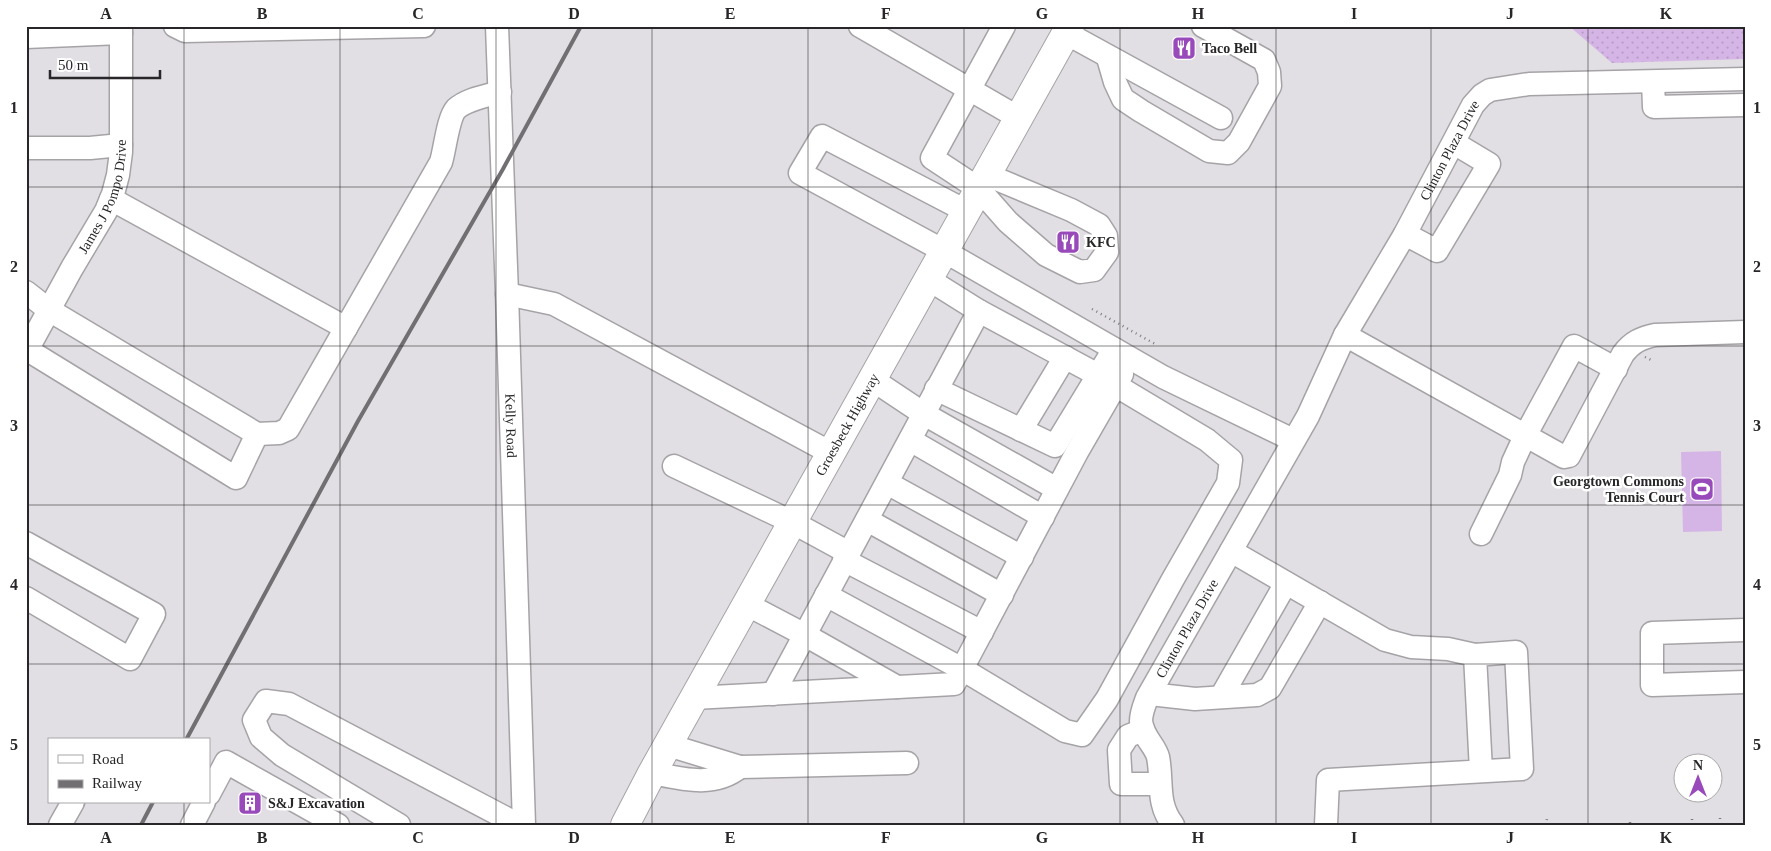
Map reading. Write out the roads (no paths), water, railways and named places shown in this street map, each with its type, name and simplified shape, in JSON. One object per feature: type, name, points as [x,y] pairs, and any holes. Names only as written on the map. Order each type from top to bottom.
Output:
[{"type":"main road","name":"Groesbeck Highway","points":[[626,825],[652,773],[1068,30]]},
{"type":"street","points":[[175,26],[185,31],[424,26]]},
{"type":"street","name":"Kelly Road","points":[[497,26],[524,825]]},
{"type":"street","points":[[860,26],[1019,118]]},
{"type":"street","points":[[1004,26],[932,158],[977,192],[1046,255],[1080,272],[1094,270],[1107,252],[1106,236],[1099,225],[1071,210],[977,192],[822,136],[800,173],[944,251],[1163,377],[1293,440]]},
{"type":"street","points":[[1108,58],[1115,82],[1123,99],[1208,151],[1228,154],[1239,142],[1270,86],[1269,72],[1264,60],[1202,26]]},
{"type":"street","points":[[26,37],[121,30]]},
{"type":"street","name":"James J Pompo Drive","points":[[27,351],[111,199],[118,175],[121,145],[121,30]]},
{"type":"street","points":[[1068,30],[1108,58],[1221,118]]},
{"type":"street","name":"Clinton Plaza Drive","points":[[1143,730],[1141,720],[1143,709],[1150,694],[1308,416],[1345,335],[1405,234],[1473,105],[1482,95],[1499,87],[1529,84],[1745,79]]},
{"type":"street","points":[[1652,82],[1654,107],[1745,105]]},
{"type":"street","points":[[26,292],[50,310],[257,434],[279,433],[288,429],[441,162],[450,122],[456,110],[468,102],[500,92]]},
{"type":"street","points":[[1405,234],[1437,251],[1489,164],[1454,143]]},
{"type":"street","points":[[26,148],[90,148],[121,145]]},
{"type":"street","points":[[111,199],[346,328]]},
{"type":"street","points":[[826,595],[962,669],[1065,731],[1082,735],[1107,699],[1173,578],[1228,483],[1231,460],[1206,440],[1106,380],[978,311],[928,278]]},
{"type":"street","points":[[507,294],[554,304],[831,453]]},
{"type":"street","points":[[773,694],[978,311]]},
{"type":"street","points":[[1345,335],[1564,457],[1569,456],[1627,349],[1633,343],[1641,338],[1655,335],[1745,332]]},
{"type":"street","points":[[1481,534],[1510,476],[1513,462],[1525,436],[1574,346],[1616,369]]},
{"type":"street","points":[[27,351],[236,478],[257,434]]},
{"type":"street","points":[[936,389],[1054,446],[1106,380],[1122,354]]},
{"type":"street","points":[[1022,430],[1065,357]]},
{"type":"street","points":[[872,380],[924,414],[1058,489]]},
{"type":"street","points":[[694,698],[954,684],[1058,489],[1106,380]]},
{"type":"street","points":[[910,440],[1043,517]]},
{"type":"street","points":[[674,466],[792,522],[847,557],[982,632]]},
{"type":"street","points":[[887,483],[1022,557]]},
{"type":"street","points":[[867,520],[1002,595]]},
{"type":"street","points":[[26,543],[154,614],[130,658],[26,598]]},
{"type":"street","points":[[1231,551],[1385,640],[1411,647],[1448,649],[1475,655],[1516,652],[1522,769],[1328,780],[1326,825]]},
{"type":"street","points":[[1221,697],[1286,583]]},
{"type":"street","points":[[1150,694],[1195,699],[1257,695],[1270,688],[1320,602]]},
{"type":"street","points":[[746,604],[805,634],[897,687]]},
{"type":"street","points":[[1745,630],[1652,633],[1652,685],[1745,682]]},
{"type":"street","points":[[1475,655],[1481,771]]},
{"type":"street","points":[[399,825],[282,755],[261,737],[254,720],[266,701],[289,704],[519,825]]},
{"type":"street","points":[[1160,784],[1121,784],[1119,750],[1128,736],[1143,730],[1146,739],[1157,754],[1160,784],[1162,805],[1173,825]]},
{"type":"street","points":[[668,745],[740,767],[907,763]]},
{"type":"street","points":[[210,792],[226,762],[338,825]]},
{"type":"street","points":[[652,773],[690,780],[712,780],[724,777],[740,767]]},
{"type":"street","points":[[60,825],[72,804]]},
{"type":"street","points":[[192,825],[203,804]]},
{"type":"railway","points":[[187,738],[358,421],[503,169],[581,26]]},
{"type":"railway","points":[[141,825],[152,804]]},
{"type":"place","name":"Taco Bell","points":[[1184,48]]},
{"type":"place","name":"KFC","points":[[1068,242]]},
{"type":"place","name":"Georgtown Commons Tennis Court","points":[[1702,489]]},
{"type":"place","name":"S&J Excavation","points":[[250,803]]}]
